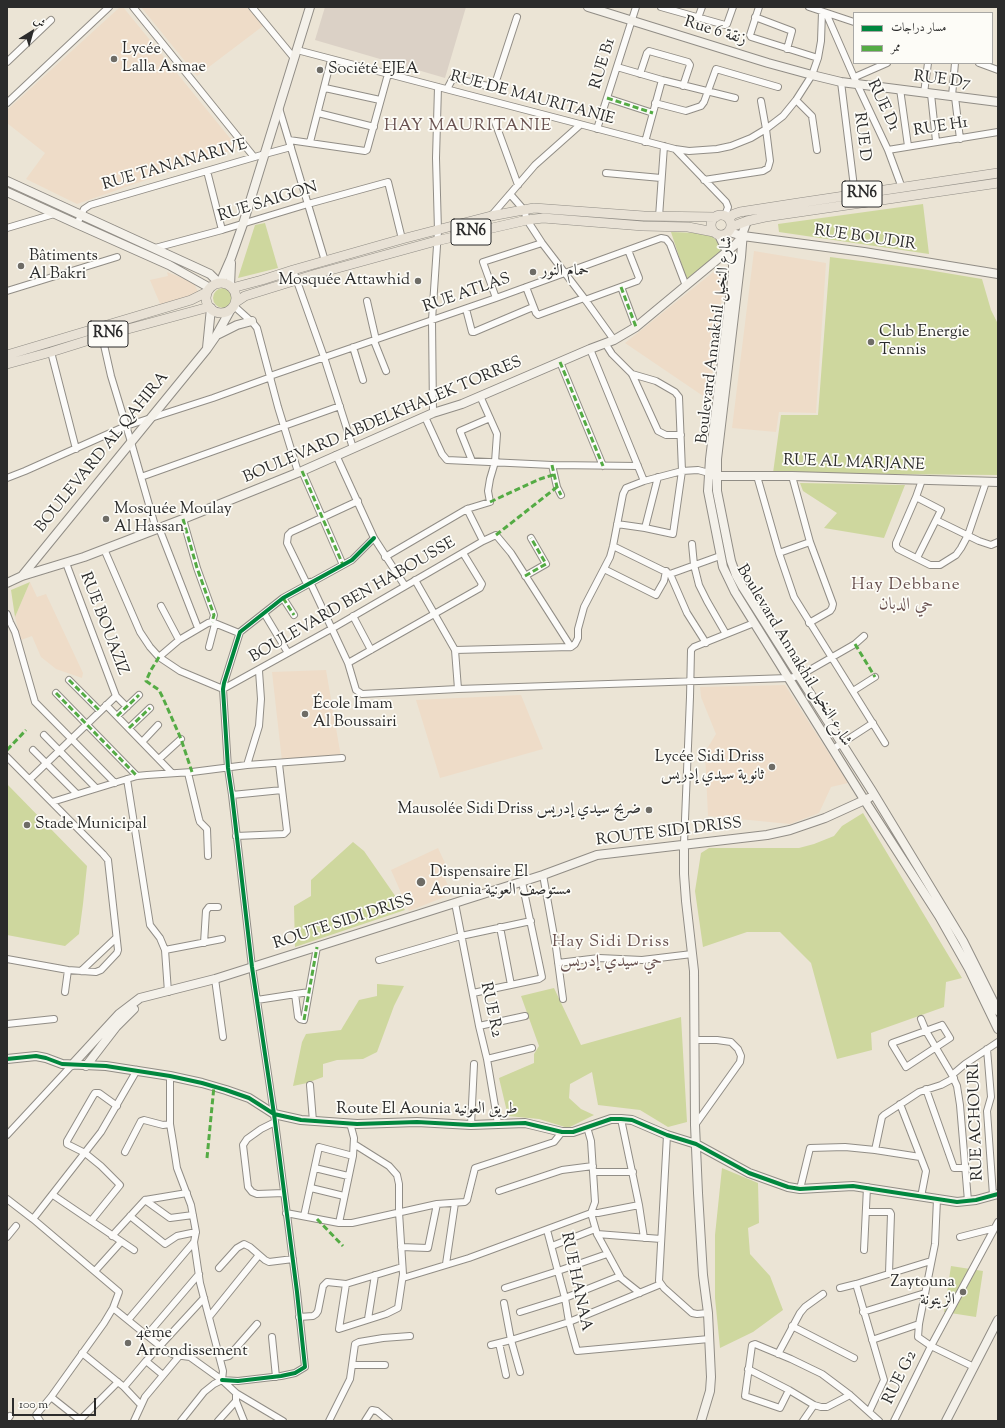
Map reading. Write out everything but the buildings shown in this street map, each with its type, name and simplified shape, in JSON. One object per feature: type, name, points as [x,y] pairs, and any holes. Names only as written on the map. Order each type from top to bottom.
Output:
[{"type":"main road","points":[[219,283],[231,258],[243,224],[310,7]]},
{"type":"main road","name":"Rue 6 زنقة","points":[[588,7],[812,76]]},
{"type":"main road","name":"RUE D7","points":[[812,76],[841,82],[856,81],[953,97],[998,102]]},
{"type":"main road","name":"RN6","points":[[231,287],[256,282],[402,239],[438,231],[491,216],[534,208],[659,217],[738,213],[998,173]]},
{"type":"main road","points":[[7,181],[155,248],[205,272],[219,283],[231,287]]},
{"type":"main road","name":"RN6","points":[[7,364],[102,336],[210,308],[218,313],[223,313],[245,296],[296,280],[436,241],[527,220],[543,218],[643,226],[688,227],[724,235],[747,221],[998,183]]},
{"type":"main road","points":[[902,188],[905,198]]},
{"type":"main road","points":[[7,192],[169,265],[208,290],[207,302],[210,308],[206,349]]},
{"type":"main road","points":[[716,234],[711,224],[724,214],[731,223],[730,230]]},
{"type":"main road","name":"Boulevard Annakhil شارع النخيل","points":[[747,221],[744,227],[716,459],[708,491],[720,556],[727,578],[754,623],[939,916],[969,969],[995,1008]]},
{"type":"main road","name":"RUE BOUDIR","points":[[730,230],[743,236],[864,252],[998,274]]},
{"type":"main road","name":"Boulevard Annakhil شارع النخيل","points":[[716,234],[733,264],[733,272],[713,475],[736,575],[874,795],[963,941],[995,1008],[998,1029]]},
{"type":"main road","name":"BOULEVARD ABDELKHALEK TORRES","points":[[7,583],[22,576],[66,563],[157,528],[183,520],[429,415],[480,396],[590,348],[614,340],[636,328],[743,236]]},
{"type":"main road","points":[[231,258],[231,287],[236,294],[234,306]]},
{"type":"main road","name":"RN6","points":[[7,355],[191,300],[219,283]]},
{"type":"main road","name":"BOULEVARD AL QAHIRA","points":[[22,576],[206,349],[216,336],[234,306]]},
{"type":"main road","points":[[216,336],[237,325],[252,322]]},
{"type":"main road","name":"RUE AL MARJANE","points":[[713,475],[998,482]]},
{"type":"main road","name":"ROUTE SIDI DRISS","points":[[72,1065],[119,1014],[134,1001],[140,998],[215,979],[522,882],[597,855],[790,830],[825,818],[874,795]]},
{"type":"main road","points":[[684,844],[684,874],[694,971],[695,1125],[703,1275],[708,1314],[711,1377],[710,1391],[701,1421]]},
{"type":"main road","points":[[7,1059],[36,1056],[62,1064],[86,1066],[120,1022],[143,1002],[146,997]]},
{"type":"main road","points":[[98,1051],[100,1061],[104,1066]]},
{"type":"main road","name":"Route El Aounia طريق العونية","points":[[86,1066],[104,1066],[137,1070],[202,1082],[249,1098],[275,1118],[350,1123],[417,1122],[471,1125],[525,1123],[562,1132],[572,1132],[611,1119],[632,1120],[667,1135],[696,1144],[749,1173],[769,1181],[800,1189],[853,1186],[866,1187],[957,1202],[968,1202],[996,1194]]},
{"type":"main road","points":[[948,1420],[998,1320]]},
{"type":"street","points":[[7,103],[109,7]]},
{"type":"street","points":[[132,7],[254,157]]},
{"type":"street","points":[[252,7],[295,54]]},
{"type":"street","name":"RUE B1","points":[[597,129],[636,7]]},
{"type":"street","points":[[661,7],[727,25],[733,7]]},
{"type":"street","points":[[698,18],[702,7]]},
{"type":"street","points":[[758,7],[750,35],[751,37],[818,58]]},
{"type":"street","points":[[809,7],[853,22]]},
{"type":"street","points":[[675,150],[689,151],[731,146],[751,138],[766,129],[788,110],[812,76],[818,58],[824,13]]},
{"type":"street","name":"RUE D1","points":[[824,13],[888,150],[902,188]]},
{"type":"street","points":[[447,89],[453,78],[492,87],[517,17]]},
{"type":"street","points":[[755,17],[792,31],[788,49]]},
{"type":"street","points":[[7,62],[51,20]]},
{"type":"street","points":[[640,74],[646,53],[649,52],[688,62],[690,64],[683,86]]},
{"type":"street","name":"RUE DE MAURITANIE","points":[[295,54],[331,60],[388,74],[675,150],[726,202],[724,214]]},
{"type":"street","points":[[310,142],[331,60]]},
{"type":"street","points":[[856,81],[885,64]]},
{"type":"street","points":[[928,64],[927,93],[936,142]]},
{"type":"street","points":[[955,64],[953,97],[960,138]]},
{"type":"street","points":[[982,64],[998,70]]},
{"type":"street","points":[[617,66],[683,86],[735,98]]},
{"type":"street","points":[[655,103],[688,111],[702,104],[716,70],[778,87]]},
{"type":"street","points":[[289,140],[365,151],[368,149],[388,74]]},
{"type":"street","points":[[645,142],[662,80]]},
{"type":"street","name":"RUE D","points":[[841,82],[855,195]]},
{"type":"street","points":[[438,87],[436,158],[438,231],[436,241],[432,320],[429,415],[444,458],[446,460],[552,465],[638,466]]},
{"type":"street","points":[[325,88],[380,100]]},
{"type":"street","points":[[900,89],[908,146]]},
{"type":"street","points":[[607,98],[652,112]]},
{"type":"street","points":[[796,100],[812,116],[817,150]]},
{"type":"street","points":[[704,180],[763,171],[768,168],[770,161],[761,101]]},
{"type":"street","points":[[279,108],[324,261]]},
{"type":"street","points":[[318,113],[374,126]]},
{"type":"street","points":[[495,122],[518,185]]},
{"type":"street","points":[[491,216],[535,165],[580,125]]},
{"type":"street","name":"RUE H1","points":[[888,150],[998,132]]},
{"type":"street","points":[[659,217],[664,146]]},
{"type":"street","name":"RUE TANANARIVE","points":[[80,215],[84,209],[90,205],[254,157],[291,148]]},
{"type":"street","points":[[207,171],[222,230]]},
{"type":"street","points":[[606,173],[661,178]]},
{"type":"street","name":"RUE SAIGON","points":[[155,248],[388,182],[402,239]]},
{"type":"street","points":[[510,194],[524,210],[527,220],[542,243],[614,340]]},
{"type":"street","points":[[7,228],[54,214]]},
{"type":"street","points":[[77,224],[80,215]]},
{"type":"street","name":"RUE ATLAS","points":[[7,478],[126,426],[213,398],[353,347],[526,288],[661,238],[666,239],[670,244],[686,286]]},
{"type":"street","points":[[496,298],[483,262],[542,243]]},
{"type":"street","points":[[526,288],[533,307],[539,315],[635,283],[638,280],[628,250]]},
{"type":"street","points":[[7,291],[118,257]]},
{"type":"street","points":[[293,270],[324,358],[353,448]]},
{"type":"street","points":[[621,287],[636,328]]},
{"type":"street","points":[[367,301],[375,340],[386,371]]},
{"type":"street","points":[[234,306],[257,328],[284,426],[300,471],[323,517],[343,565]]},
{"type":"street","points":[[466,309],[472,332],[474,332],[533,307]]},
{"type":"street","points":[[102,336],[111,376],[157,528],[198,628]]},
{"type":"street","points":[[605,343],[612,354],[632,374],[658,431],[666,435],[680,435]]},
{"type":"street","points":[[353,347],[363,380]]},
{"type":"street","points":[[590,348],[644,481]]},
{"type":"street","points":[[51,352],[76,449]]},
{"type":"street","points":[[560,362],[603,466]]},
{"type":"street","points":[[617,524],[673,534],[682,471],[680,400],[678,394],[656,381],[632,374]]},
{"type":"street","points":[[385,557],[467,509],[490,502],[488,491],[495,462],[498,434],[480,396]]},
{"type":"street","points":[[141,477],[340,406]]},
{"type":"street","points":[[472,461],[460,431],[490,418]]},
{"type":"street","points":[[336,455],[374,538],[404,586]]},
{"type":"street","points":[[552,465],[557,487],[561,495]]},
{"type":"street","points":[[455,650],[571,647],[575,644],[578,638],[578,629],[584,607],[604,569],[613,546],[624,491],[629,486],[682,471],[698,470],[713,475]]},
{"type":"street","points":[[757,476],[779,553],[794,597],[885,743]]},
{"type":"street","points":[[792,476],[810,542],[833,604],[830,610],[809,623]]},
{"type":"street","points":[[645,528],[658,477]]},
{"type":"street","points":[[922,480],[896,546],[898,549],[930,565],[940,565],[956,555],[968,535],[986,482]]},
{"type":"street","points":[[916,497],[940,508],[941,511],[917,558]]},
{"type":"street","points":[[358,502],[291,532],[287,538],[287,543],[333,628],[348,663],[356,690],[362,694],[458,689],[789,678],[798,676],[832,657],[855,644],[864,636]]},
{"type":"street","points":[[467,509],[483,541]]},
{"type":"street","points":[[183,520],[197,568],[214,615],[214,623],[209,647]]},
{"type":"street","points":[[936,520],[991,545],[998,542]]},
{"type":"street","name":"BOULEVARD BEN HABOUSSE","points":[[223,689],[496,535],[511,552],[525,576]]},
{"type":"street","points":[[182,1421],[204,1392],[222,1380],[238,1381],[276,1377],[287,1375],[305,1367],[275,1118],[252,967],[236,836],[228,768],[223,689],[239,633],[283,598],[356,557],[374,538]]},
{"type":"street","points":[[531,538],[546,564],[525,576],[571,647]]},
{"type":"street","points":[[779,553],[810,542]]},
{"type":"street","points":[[692,544],[694,565],[699,585],[726,634]]},
{"type":"street","points":[[613,546],[668,573],[687,613],[706,643]]},
{"type":"street","points":[[104,549],[140,632],[159,658],[187,675],[223,689]]},
{"type":"street","points":[[348,663],[482,586],[463,553]]},
{"type":"street","points":[[604,569],[656,595],[668,573],[720,556]]},
{"type":"street","name":"RUE BOUAZIZ","points":[[66,563],[116,696]]},
{"type":"street","points":[[414,580],[455,650],[458,689]]},
{"type":"street","points":[[283,598],[294,615]]},
{"type":"street","points":[[161,606],[179,640]]},
{"type":"street","points":[[264,613],[288,653]]},
{"type":"street","points":[[7,614],[15,632],[35,702],[115,783]]},
{"type":"street","points":[[353,616],[371,650]]},
{"type":"street","points":[[7,629],[10,622]]},
{"type":"street","points":[[159,658],[179,640],[198,628],[214,623],[239,633]]},
{"type":"street","points":[[684,844],[690,650],[694,647],[754,623]]},
{"type":"street","points":[[247,765],[259,726],[261,699],[259,670]]},
{"type":"street","points":[[853,691],[876,677]]},
{"type":"street","points":[[69,680],[100,710]]},
{"type":"street","points":[[56,693],[137,776]]},
{"type":"street","points":[[117,716],[138,695]]},
{"type":"street","points":[[30,779],[116,696],[127,707]]},
{"type":"street","points":[[106,705],[172,773]]},
{"type":"street","points":[[129,728],[150,708]]},
{"type":"street","points":[[833,748],[873,723]]},
{"type":"street","points":[[142,742],[158,724]]},
{"type":"street","points":[[44,735],[96,788]]},
{"type":"street","points":[[159,759],[182,739]]},
{"type":"street","points":[[33,750],[77,794]]},
{"type":"street","points":[[7,757],[108,860],[118,950],[101,970],[96,972],[68,970],[7,959]]},
{"type":"street","points":[[52,802],[137,776],[159,773],[188,773],[247,765],[279,764],[342,758]]},
{"type":"street","points":[[236,836],[284,834],[287,831],[279,764]]},
{"type":"street","points":[[188,773],[200,822],[207,829],[208,856]]},
{"type":"street","points":[[126,780],[150,925],[160,938],[165,950],[168,992]]},
{"type":"street","points":[[232,795],[282,790]]},
{"type":"street","points":[[543,875],[563,999]]},
{"type":"street","points":[[473,993],[539,979],[542,975],[522,882]]},
{"type":"street","name":"RUE R2","points":[[455,903],[479,1026],[487,1059],[498,1124]]},
{"type":"street","points":[[204,943],[206,911],[209,907],[218,907]]},
{"type":"street","points":[[379,960],[461,936],[531,921]]},
{"type":"street","points":[[500,928],[511,985]]},
{"type":"street","points":[[81,971],[116,938]]},
{"type":"street","points":[[165,950],[222,939]]},
{"type":"street","points":[[295,994],[298,1017],[304,1020],[317,947]]},
{"type":"street","points":[[558,963],[599,958],[642,960],[692,954]]},
{"type":"street","points":[[65,992],[68,970]]},
{"type":"street","points":[[215,979],[223,1037]]},
{"type":"street","points":[[257,1000],[309,992]]},
{"type":"street","points":[[479,1026],[525,1016]]},
{"type":"street","points":[[7,1024],[54,1019]]},
{"type":"street","points":[[921,1019],[926,1032],[957,1086],[968,1202]]},
{"type":"street","points":[[942,1025],[950,1038],[906,1067],[892,1044],[926,1032],[942,1025]]},
{"type":"street","points":[[694,1040],[717,1040],[731,1042],[738,1049],[741,1056],[740,1062],[695,1125]]},
{"type":"street","points":[[875,1150],[883,1116],[926,1089],[941,1085],[953,1077],[965,1064],[998,1042]]},
{"type":"street","points":[[487,1059],[532,1048]]},
{"type":"street","name":"RUE ACHOURI","points":[[987,1049],[991,1097],[987,1111],[996,1194]]},
{"type":"street","points":[[471,1125],[474,1064]]},
{"type":"street","points":[[7,1135],[72,1065]]},
{"type":"street","points":[[33,1219],[101,1132],[137,1070]]},
{"type":"street","points":[[170,1076],[170,1124],[177,1168],[191,1205],[196,1232],[194,1242],[199,1274],[224,1374],[222,1380]]},
{"type":"street","points":[[310,1085],[313,1121]]},
{"type":"street","points":[[926,1089],[954,1168],[965,1168]]},
{"type":"street","points":[[91,1221],[120,1184],[85,1153],[68,1144],[67,1141],[96,1093],[99,1093],[117,1106]]},
{"type":"street","points":[[900,1104],[926,1175],[921,1197]]},
{"type":"street","points":[[275,1118],[246,1139],[243,1145],[248,1187],[252,1192],[257,1194],[284,1194]]},
{"type":"street","points":[[621,1119],[633,1172],[644,1238]]},
{"type":"street","points":[[125,1152],[142,1121],[144,1120],[163,1125],[170,1124]]},
{"type":"street","points":[[339,1223],[353,1156],[354,1144],[350,1123]]},
{"type":"street","points":[[588,1127],[591,1141],[595,1202],[592,1213],[596,1231],[607,1254],[622,1279],[640,1293]]},
{"type":"street","points":[[286,1213],[352,1224],[437,1204],[466,1201],[474,1170],[477,1166],[554,1142],[562,1132]]},
{"type":"street","points":[[667,1135],[659,1279],[661,1284],[692,1313],[708,1314]]},
{"type":"street","points":[[346,1284],[339,1329],[386,1314],[398,1308],[403,1278],[399,1184],[397,1175],[394,1170],[354,1144]]},
{"type":"street","points":[[304,1216],[319,1147],[353,1156]]},
{"type":"street","points":[[800,1189],[810,1148],[845,1147],[920,1157]]},
{"type":"street","points":[[315,1168],[348,1176]]},
{"type":"street","points":[[499,1192],[562,1170],[593,1169],[633,1172]]},
{"type":"street","points":[[864,1250],[866,1187]]},
{"type":"street","points":[[311,1188],[344,1196]]},
{"type":"street","points":[[112,1236],[145,1200],[186,1193]]},
{"type":"street","points":[[53,1195],[134,1250]]},
{"type":"street","points":[[7,1199],[33,1219],[119,1292],[113,1308],[104,1323],[36,1416],[40,1421]]},
{"type":"street","points":[[937,1199],[935,1244],[919,1324],[918,1338],[974,1367]]},
{"type":"street","points":[[145,1200],[170,1218],[193,1215]]},
{"type":"street","points":[[446,1264],[455,1203]]},
{"type":"street","points":[[401,1246],[428,1248],[437,1204]]},
{"type":"street","name":"RUE HANAA","points":[[639,1205],[592,1213],[547,1230],[577,1351],[709,1339]]},
{"type":"street","points":[[866,1212],[890,1212],[891,1214],[890,1273]]},
{"type":"street","points":[[130,1216],[165,1244],[176,1236],[196,1232]]},
{"type":"street","name":"RUE G2","points":[[894,1421],[931,1346],[998,1222]]},
{"type":"street","points":[[7,1237],[16,1226]]},
{"type":"street","points":[[960,1237],[995,1228]]},
{"type":"street","points":[[403,1278],[469,1258],[547,1230]]},
{"type":"street","points":[[552,1246],[596,1231],[661,1239]]},
{"type":"street","points":[[95,1271],[121,1242]]},
{"type":"street","points":[[128,1320],[194,1242]]},
{"type":"street","points":[[219,1268],[242,1244],[250,1247],[269,1262],[293,1259]]},
{"type":"street","points":[[505,1288],[607,1254]]},
{"type":"street","points":[[209,1317],[259,1255]]},
{"type":"street","points":[[840,1288],[931,1261]]},
{"type":"street","points":[[299,1317],[313,1316],[318,1311],[324,1283],[329,1281],[346,1284],[402,1267]]},
{"type":"street","points":[[147,1335],[199,1274]]},
{"type":"street","points":[[368,1320],[375,1275]]},
{"type":"street","points":[[520,1312],[565,1298],[620,1276]]},
{"type":"street","points":[[491,1345],[569,1322],[661,1284]]},
{"type":"street","points":[[856,1284],[884,1380],[869,1412]]},
{"type":"street","points":[[863,1312],[925,1293]]},
{"type":"street","points":[[778,1354],[792,1326],[805,1307],[824,1294]]},
{"type":"street","points":[[124,1387],[160,1345],[204,1298]]},
{"type":"street","points":[[504,1303],[511,1340],[520,1372]]},
{"type":"street","points":[[113,1308],[171,1354],[190,1357],[222,1380],[236,1394],[283,1421]]},
{"type":"street","points":[[220,1358],[229,1356],[257,1324]]},
{"type":"street","points":[[872,1340],[919,1324]]},
{"type":"street","points":[[792,1326],[854,1358]]},
{"type":"street","points":[[329,1421],[346,1386],[352,1365],[354,1346],[356,1343],[383,1338],[410,1336]]},
{"type":"street","points":[[272,1337],[276,1377]]},
{"type":"street","points":[[499,1343],[506,1375]]},
{"type":"street","points":[[790,1390],[780,1408],[744,1395],[753,1344],[822,1374],[850,1395],[879,1421]]},
{"type":"street","points":[[82,1353],[124,1387],[141,1405]]},
{"type":"street","points":[[134,1421],[141,1405],[163,1375],[180,1356]]},
{"type":"street","points":[[146,1361],[163,1375]]},
{"type":"street","points":[[352,1365],[385,1365]]},
{"type":"street","points":[[748,1370],[790,1390],[814,1405],[821,1407],[827,1406],[850,1395]]},
{"type":"street","points":[[51,1397],[80,1420],[118,1382]]},
{"type":"street","points":[[236,1394],[236,1402],[244,1421]]},
{"type":"street","points":[[220,1420],[236,1402]]},
{"type":"street","points":[[803,1421],[814,1405]]},
{"type":"street","points":[[365,1421],[372,1410],[377,1411],[389,1421]]},
{"type":"shaded area","name":"Lycée Lalla Asmae","points":[[120,7],[123,7],[238,148],[77,204],[26,179],[45,153],[7,123],[7,110]]},
{"type":"shaded area","points":[[141,7],[247,7],[263,26],[197,76]]},
{"type":"shaded area","points":[[325,7],[466,7],[445,78],[315,40]]},
{"type":"shaded area","points":[[754,251],[826,263],[816,413],[779,412],[776,432],[732,428]]},
{"type":"shaded area","points":[[717,269],[725,272],[709,400],[625,343]]},
{"type":"shaded area","points":[[167,272],[193,282],[200,295],[161,306],[150,280],[168,276]]},
{"type":"shaded area","points":[[30,582],[37,597],[46,594],[83,673],[82,678],[56,669],[41,657],[32,636],[21,640],[15,617]]},
{"type":"shaded area","name":"École Imam Al Boussairi","points":[[326,670],[341,757],[282,761],[272,672]]},
{"type":"shaded area","name":"Lycée Sidi Driss ثانوية سيدي إدريس","points":[[785,685],[848,783],[831,787],[819,813],[790,824],[708,816],[705,752],[716,734],[701,697],[700,687]]},
{"type":"shaded area","points":[[521,695],[543,749],[440,778],[416,700]]},
{"type":"shaded area","name":"Dispensaire El Aounia مستوصف العونية","points":[[438,848],[445,863],[440,868],[452,894],[409,911],[391,870]]},
{"type":"green space","points":[[923,204],[929,254],[779,232],[778,224]]},
{"type":"green space","points":[[265,223],[278,268],[238,278],[255,225]]},
{"type":"green space","points":[[671,232],[700,233],[710,235],[719,242],[721,246],[721,254],[687,281]]},
{"type":"green space","points":[[830,257],[922,269],[982,279],[991,310],[998,324],[998,475],[773,473],[781,415],[818,415]]},
{"type":"green space","points":[[219,288],[227,288],[233,294],[233,302],[227,308],[219,308],[213,302],[213,294]]},
{"type":"green space","points":[[800,483],[905,485],[884,538],[824,528],[837,513],[803,491]]},
{"type":"green space","points":[[30,582],[15,617],[11,590]]},
{"type":"green space","name":"Stade Municipal","points":[[7,784],[87,866],[79,934],[65,946],[7,935]]},
{"type":"green space","points":[[863,813],[962,978],[946,982],[944,1007],[871,1033],[872,1050],[837,1059],[811,963],[780,932],[747,932],[703,947],[695,891],[701,853],[709,848],[799,848],[834,836],[842,826]]},
{"type":"green space","points":[[353,842],[364,851],[405,910],[295,947],[294,906],[311,896],[311,880]]},
{"type":"green space","points":[[377,984],[404,986],[394,1006],[377,1052],[363,1059],[337,1060],[323,1064],[323,1077],[293,1086],[302,1042],[306,1034],[341,1030],[359,1000],[377,996]]},
{"type":"green space","points":[[554,988],[581,1045],[681,1017],[687,1122],[668,1127],[640,1110],[598,1105],[592,1072],[570,1084],[569,1098],[581,1109],[594,1115],[568,1128],[539,1119],[508,1116],[499,1078],[534,1063],[534,1054],[539,1046],[521,996]]},
{"type":"green space","points":[[722,1168],[758,1183],[759,1223],[748,1228],[750,1254],[770,1276],[783,1310],[753,1332],[720,1348],[715,1298],[715,1235]]},
{"type":"green space","name":"Zaytouna الزيتونة","points":[[951,1266],[983,1271],[976,1317],[944,1312]]},
{"type":"marked path","points":[[607,98],[653,113]]},
{"type":"marked path","points":[[621,287],[636,327]]},
{"type":"marked path","points":[[560,362],[603,466]]},
{"type":"marked path","points":[[552,465],[557,487],[561,495]]},
{"type":"marked path","points":[[302,471],[343,565]]},
{"type":"marked path","points":[[490,502],[540,479],[553,475]]},
{"type":"marked path","points":[[496,535],[557,487]]},
{"type":"marked path","points":[[183,519],[197,568],[214,615],[212,622]]},
{"type":"marked path","points":[[525,576],[546,564],[531,538]]},
{"type":"marked path","points":[[283,598],[294,615]]},
{"type":"marked path","points":[[855,644],[875,677]]},
{"type":"marked path","points":[[159,657],[146,681],[159,690],[181,739],[192,772]]},
{"type":"marked path","points":[[69,680],[100,711]]},
{"type":"marked path","points":[[56,693],[137,776]]},
{"type":"marked path","points":[[117,716],[139,695]]},
{"type":"marked path","points":[[129,728],[150,708]]},
{"type":"marked path","points":[[7,750],[26,730]]},
{"type":"marked path","points":[[304,1020],[317,947]]},
{"type":"marked path","points":[[207,1158],[214,1086]]},
{"type":"marked path","points":[[317,1219],[343,1246]]},
{"type":"cycle path","points":[[222,1380],[238,1381],[281,1376],[295,1373],[305,1367],[297,1292],[274,1114],[252,967],[228,768],[223,689],[224,683],[240,632],[283,598],[352,560],[374,538]]},
{"type":"cycle path","points":[[7,1059],[36,1056],[62,1064],[106,1066],[170,1076],[226,1090],[249,1098],[274,1114],[301,1120],[357,1124],[417,1122],[471,1125],[525,1123],[562,1132],[573,1132],[611,1119],[632,1120],[667,1135],[696,1144],[749,1173],[788,1187],[800,1189],[853,1186],[957,1202],[976,1200],[998,1194]]},
{"type":"place","name":"Lycée Lalla Asmae","points":[[114,59]]},
{"type":"place","name":"Société EJEA","points":[[320,70]]},
{"type":"place","name":"Bâtiments Al Bakri","points":[[21,266]]},
{"type":"place","name":"حمام النور","points":[[533,272]]},
{"type":"place","name":"Mosquée Attawhid","points":[[418,281]]},
{"type":"place","name":"Club Energie Tennis","points":[[871,342]]},
{"type":"place","name":"Mosquée Moulay Al Hassan","points":[[106,519]]},
{"type":"place","name":"École Imam Al Boussairi","points":[[305,714]]},
{"type":"place","name":"Lycée Sidi Driss ثانوية سيدي إدريس","points":[[772,767]]},
{"type":"place","name":"Mausolée Sidi Driss ضريح سيدي إدريس","points":[[649,810]]},
{"type":"place","name":"Stade Municipal","points":[[27,825]]},
{"type":"place","name":"Dispensaire El Aounia مستوصف العونية","points":[[421,882]]},
{"type":"place","name":"Zaytouna الزيتونة","points":[[963,1292]]},
{"type":"place","name":"4ème Arrondissement","points":[[128,1343]]},
{"type":"district","name":"HAY MAURITANIE","points":[[468,127]]},
{"type":"district","name":"Hay Debbane حي الدبان","points":[[906,596]]},
{"type":"district","name":"Hay Sidi Driss حي سيدي إدريس","points":[[611,953]]}]
